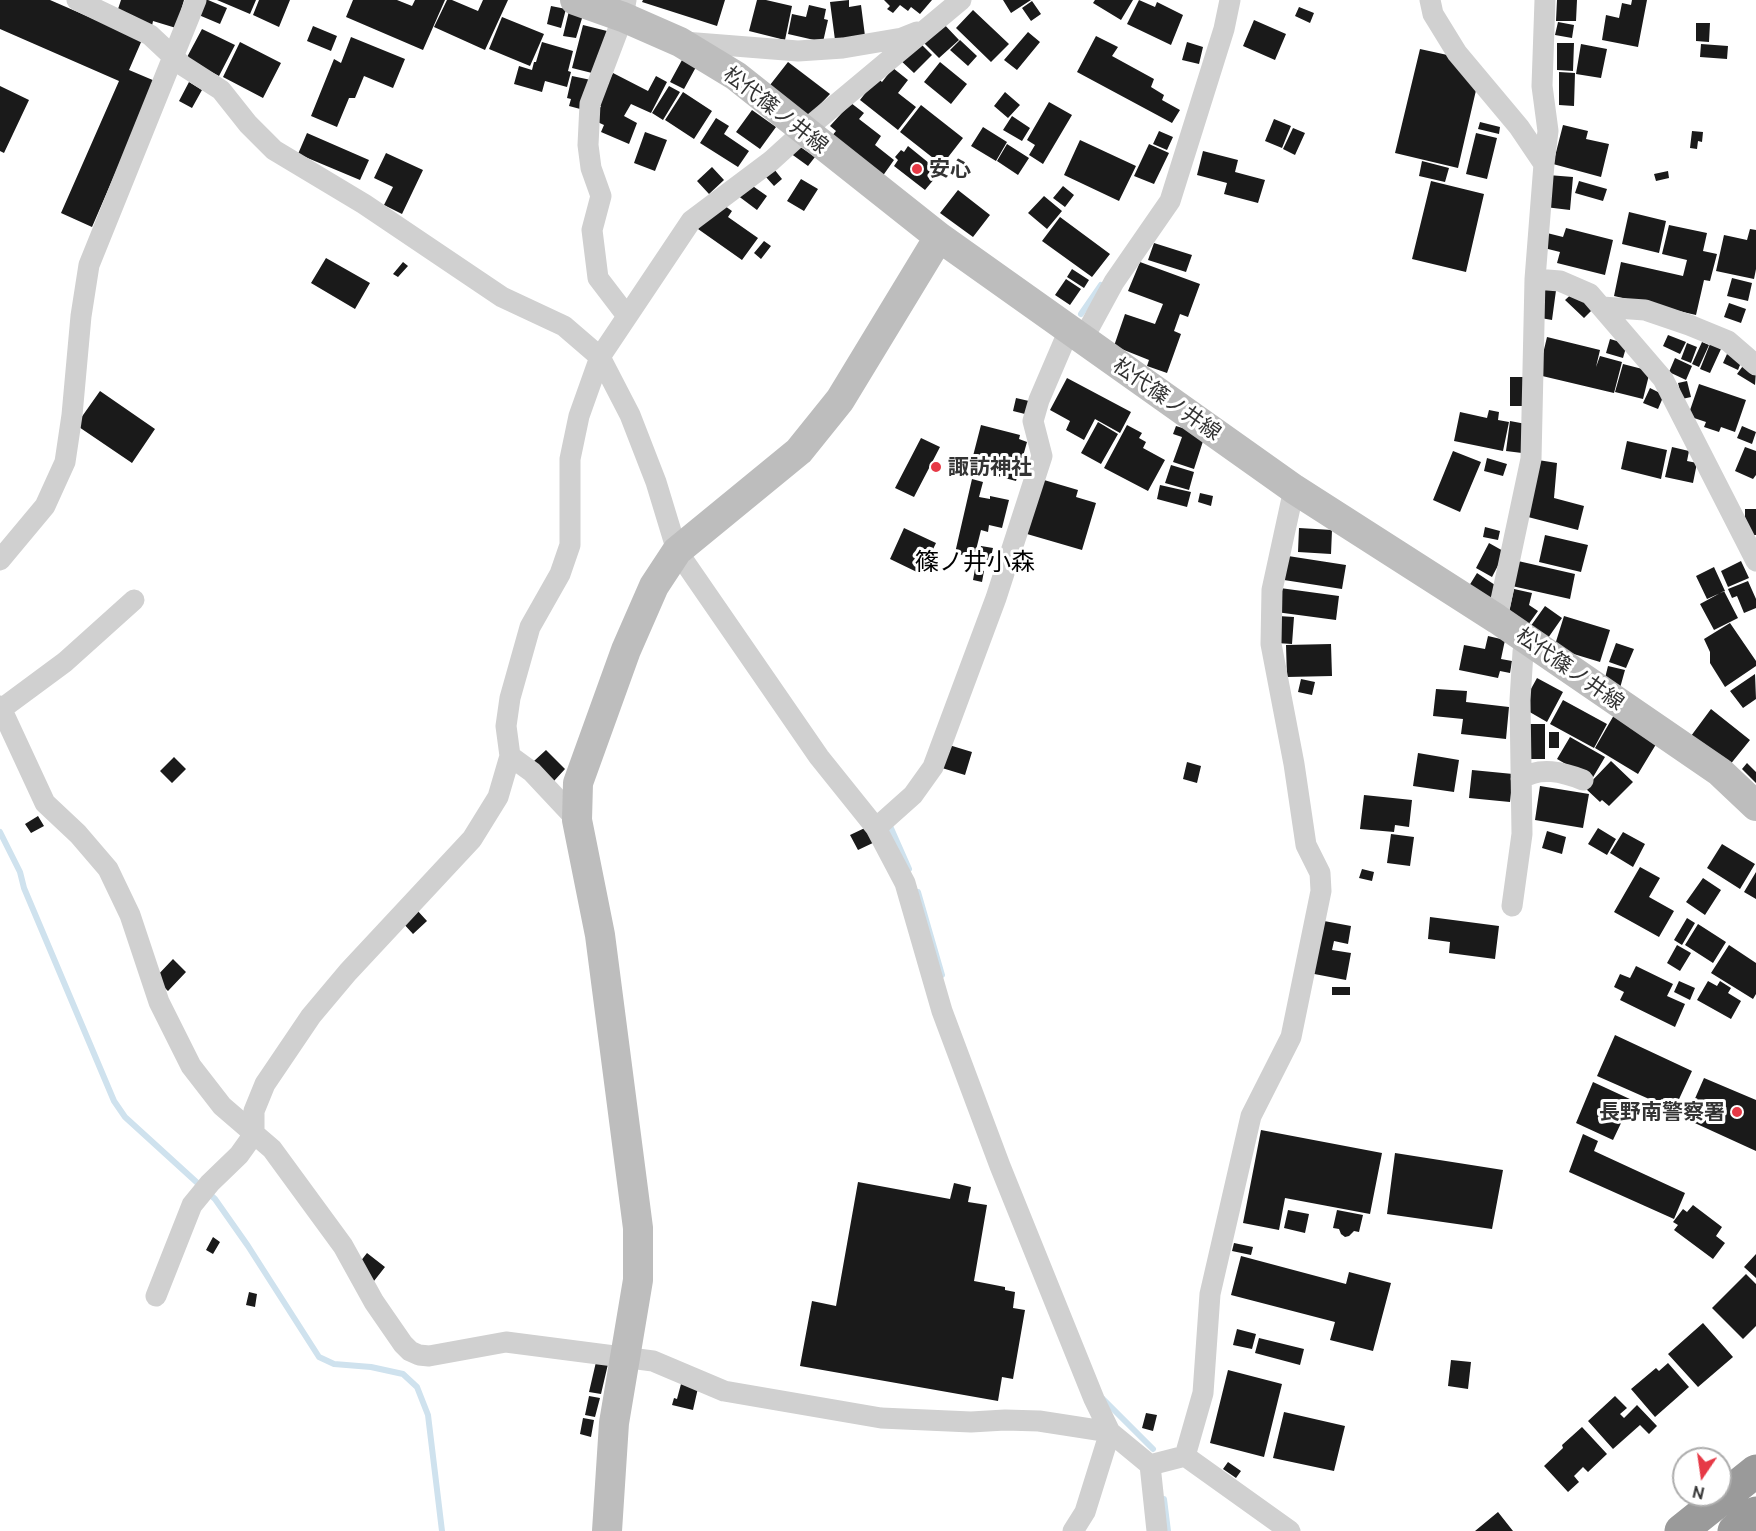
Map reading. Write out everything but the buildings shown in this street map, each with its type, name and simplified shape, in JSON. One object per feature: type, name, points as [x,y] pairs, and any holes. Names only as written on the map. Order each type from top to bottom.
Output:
[{"type":"highway","points":[[1682,1531],[1756,1471]]},
{"type":"highway","points":[[1734,1531],[1756,1513]]},
{"type":"main road","name":"松代篠ノ井線","points":[[575,0],[624,8],[736,76],[939,237],[1294,489],[1497,619],[1720,772],[1756,806]]},
{"type":"main road","points":[[607,1531],[614,1423],[638,1280],[638,1228],[600,935],[577,820],[578,783],[626,650],[654,586],[677,550],[799,451],[840,400],[939,237]]},
{"type":"street","points":[[77,0],[150,34],[182,65],[221,90],[248,124],[273,150],[364,204],[502,297],[564,326],[600,357],[630,415],[656,482],[677,550],[819,757],[876,828],[905,883],[942,1011],[1000,1166],[1094,1399],[1110,1432],[1150,1465],[1157,1531]]},
{"type":"street","points":[[0,560],[45,506],[65,462],[89,265],[196,0]]},
{"type":"street","points":[[156,1296],[192,1205],[239,1155],[254,1134],[254,1110],[266,1084],[311,1016],[348,972],[472,839],[498,797],[510,756],[506,726],[510,698],[530,627],[560,574],[570,545],[570,459],[579,416],[600,357],[691,221],[771,161],[962,0]]},
{"type":"street","points":[[876,828],[913,795],[933,767],[996,598],[1042,456],[1033,421],[1039,400],[1076,334],[1170,201],[1221,40],[1230,0]]},
{"type":"street","points":[[1430,0],[1433,14],[1457,53],[1519,127],[1544,164]]},
{"type":"street","points":[[1497,619],[1532,459],[1535,279],[1548,131],[1542,86],[1545,0]]},
{"type":"street","points":[[624,8],[590,104],[588,145],[591,168],[601,196],[592,230],[598,278],[627,316]]},
{"type":"street","points":[[680,42],[809,50],[843,48],[902,38],[928,27]]},
{"type":"street","points":[[1535,279],[1560,281],[1590,294],[1663,379],[1756,561]]},
{"type":"street","points":[[1602,307],[1645,310],[1689,325],[1728,341],[1756,365]]},
{"type":"street","points":[[1185,1456],[1203,1393],[1210,1294],[1248,1127],[1251,1116],[1291,1037],[1321,891],[1320,873],[1306,845],[1294,764],[1271,644],[1272,590],[1294,489]]},
{"type":"street","points":[[134,600],[65,662],[0,708],[45,803],[78,834],[108,869],[130,915],[159,1002],[191,1066],[222,1106],[272,1149],[344,1246],[374,1302],[410,1351],[429,1356],[506,1342],[653,1361],[724,1391],[881,1418],[970,1422],[1039,1421],[1110,1432]]},
{"type":"street","points":[[1512,906],[1522,834],[1520,700],[1523,652],[1530,641]]},
{"type":"street","points":[[510,756],[532,772],[577,820]]},
{"type":"street","points":[[1521,779],[1532,772],[1548,771],[1569,774],[1583,780]]},
{"type":"street","points":[[1072,1531],[1085,1512],[1110,1432]]},
{"type":"street","points":[[1150,1465],[1185,1456],[1290,1531]]},
{"type":"waterway","points":[[1081,314],[1101,285]]},
{"type":"waterway","points":[[890,826],[909,869]]},
{"type":"waterway","points":[[0,832],[20,872],[24,888],[114,1101],[125,1117],[215,1199],[319,1357],[334,1364],[371,1367],[403,1374],[417,1387],[428,1415],[442,1531]]},
{"type":"waterway","points":[[918,892],[942,975]]},
{"type":"waterway","points":[[1102,1398],[1153,1449]]},
{"type":"waterway","points":[[1164,1499],[1168,1531]]},
{"type":"place","name":"安心","points":[[917,169]]},
{"type":"place","name":"諏訪神社","points":[[936,467]]},
{"type":"place","name":"長野南警察署","points":[[1737,1112]]},
{"type":"district","name":"篠ノ井小森","points":[[975,562]]}]
